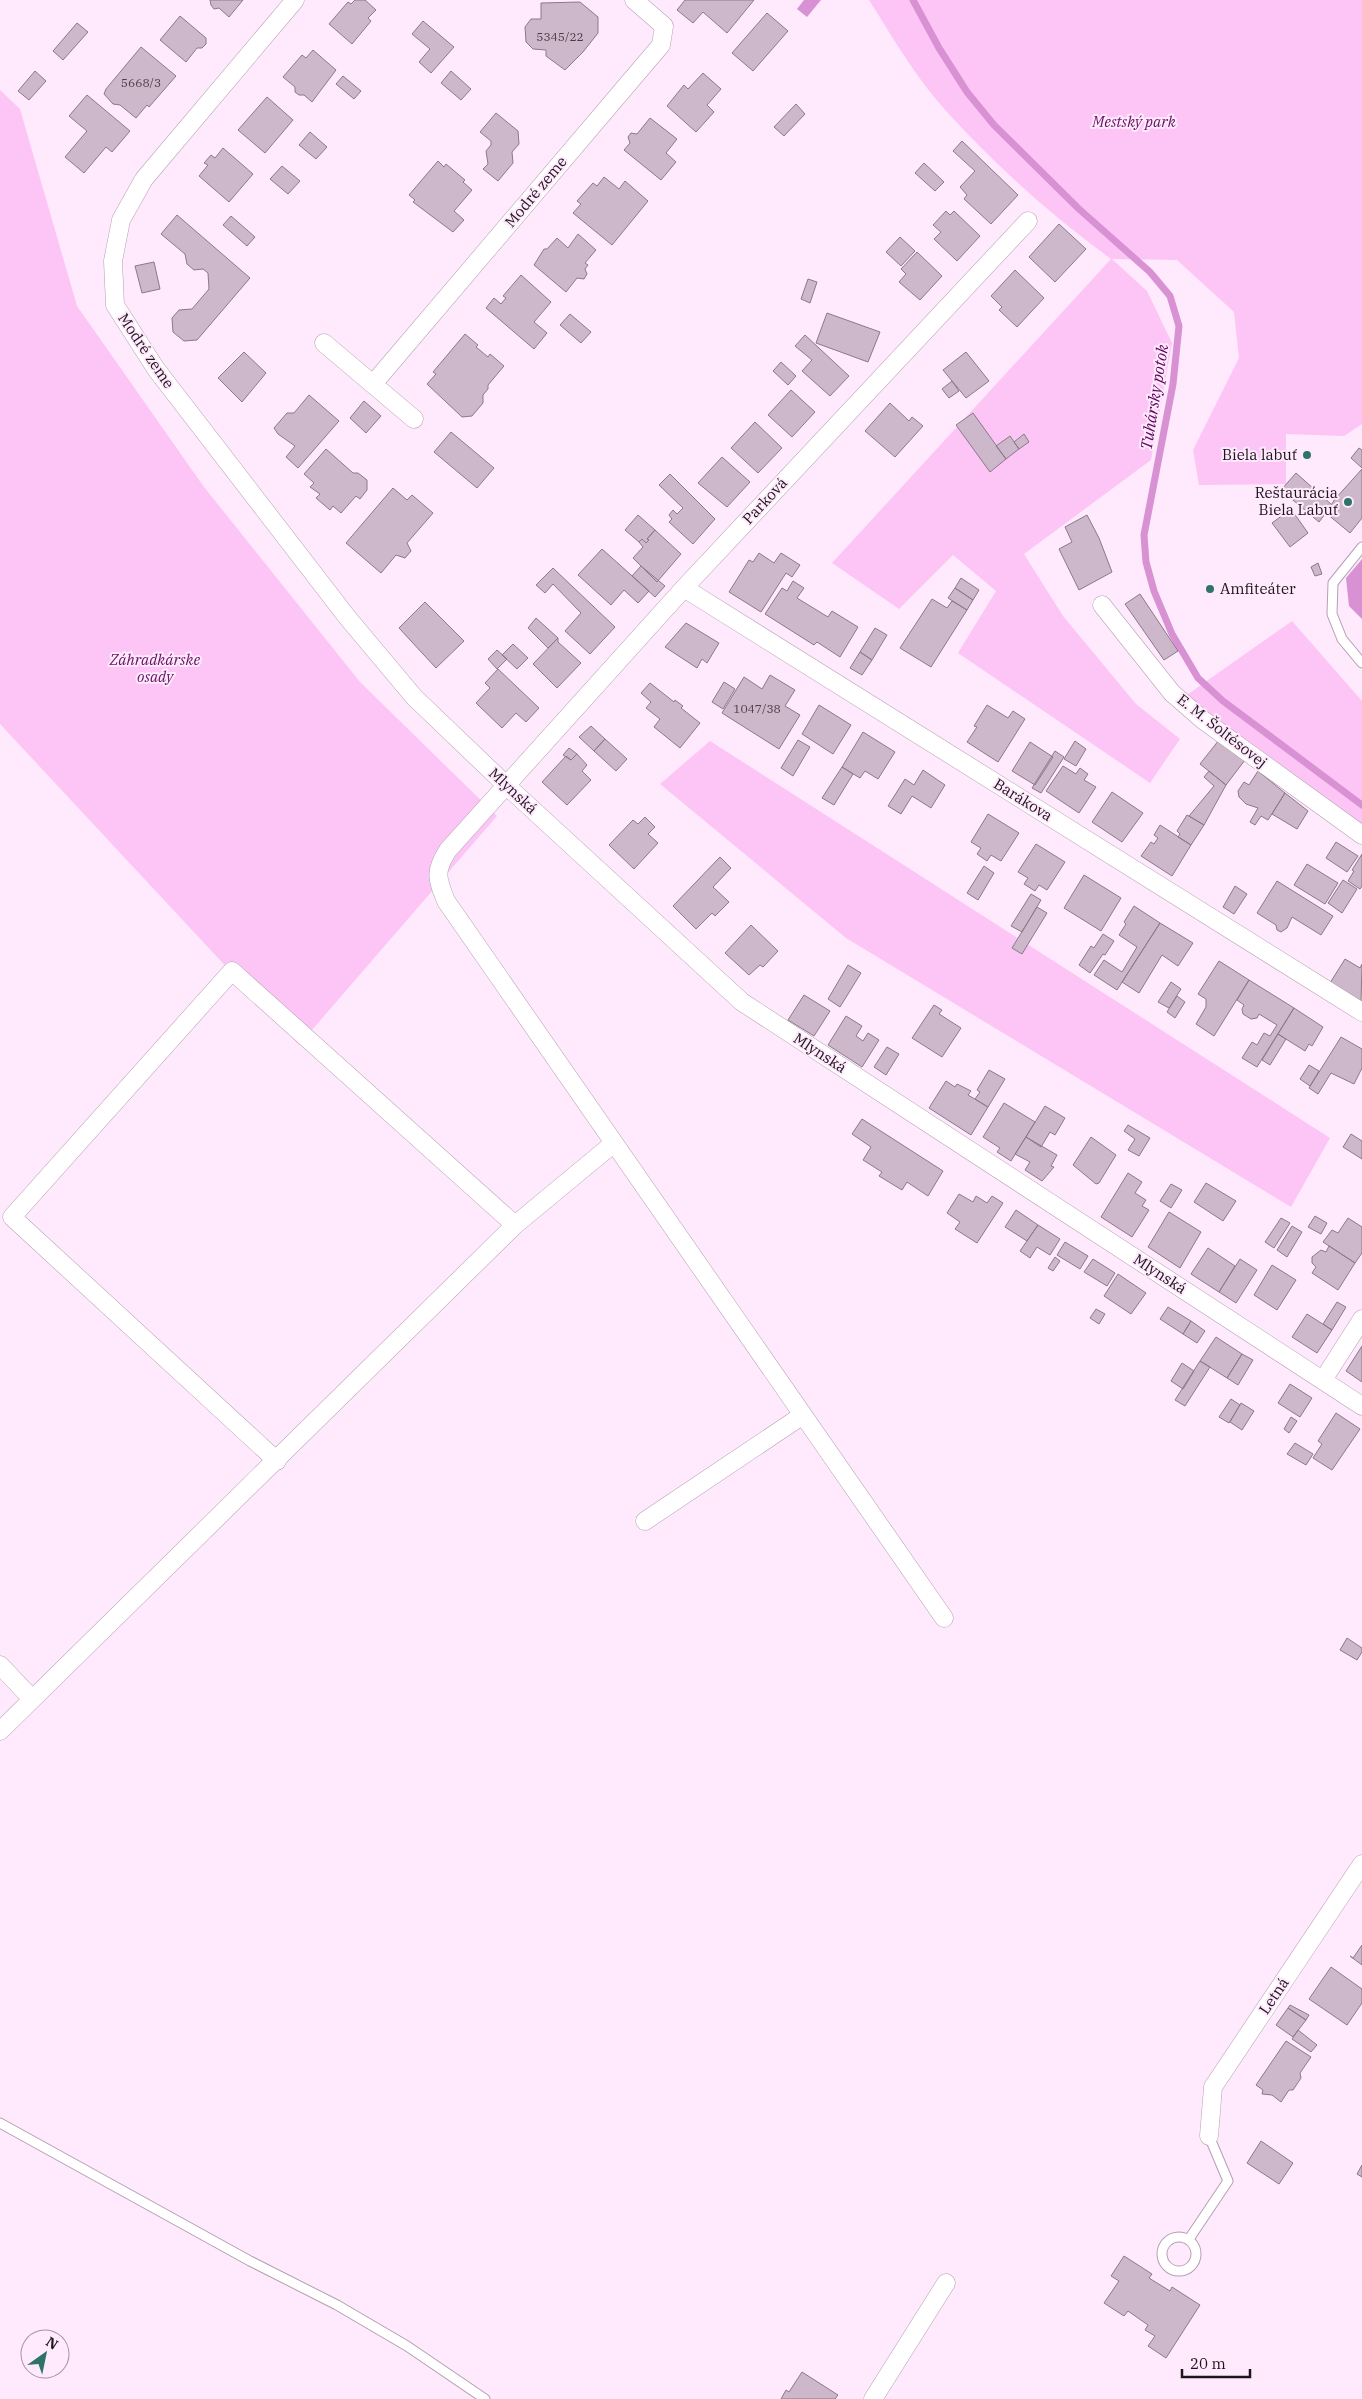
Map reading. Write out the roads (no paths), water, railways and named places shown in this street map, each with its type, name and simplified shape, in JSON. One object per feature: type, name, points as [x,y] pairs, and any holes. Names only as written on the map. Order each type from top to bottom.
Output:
[{"type":"street","name":"Modré zeme","points":[[295,0],[144,179],[121,220],[113,261],[115,305],[156,369],[347,617]]},
{"type":"street","name":"Modré zeme","points":[[373,384],[662,44],[664,26],[634,0]]},
{"type":"street","name":"Parková","points":[[944,1618],[446,901],[437,879],[439,864],[448,850],[684,588],[1028,222]]},
{"type":"street","points":[[324,343],[414,419]]},
{"type":"street","name":"Barákova","points":[[684,588],[1362,1012]]},
{"type":"street","name":"E. M. Šoltésovej","points":[[1102,605],[1172,693],[1203,720],[1362,835]]},
{"type":"street","name":"Mlynská","points":[[347,617],[414,697],[507,786],[742,1002],[1362,1406]]},
{"type":"street","points":[[277,1461],[12,1216],[232,971],[515,1225]]},
{"type":"street","points":[[0,1731],[277,1461],[515,1225],[614,1143]]},
{"type":"street","points":[[1323,1380],[1362,1319]]},
{"type":"street","points":[[645,1521],[803,1415]]},
{"type":"street","points":[[0,1665],[32,1699]]},
{"type":"street","name":"Letná","points":[[1209,2136],[1213,2086],[1362,1864]]},
{"type":"street","points":[[873,2399],[946,2283]]},
{"type":"lane","points":[[1362,547],[1333,583],[1332,614],[1342,639],[1362,663]]},
{"type":"lane","points":[[0,2123],[250,2261],[338,2305],[407,2346],[485,2399]]},
{"type":"lane","points":[[1189,2239],[1228,2181],[1209,2136]]},
{"type":"waterway","name":"Tuhársky potok","points":[[913,0],[939,48],[967,92],[994,125],[1079,209],[1150,272],[1170,296],[1179,326],[1173,384],[1144,535],[1146,562],[1154,591],[1172,634],[1198,678],[1223,701],[1362,805]]},
{"type":"place","name":"Biela labuť","points":[[1307,455]]},
{"type":"place","name":"Reštaurácia Biela Labuť","points":[[1348,502]]},
{"type":"place","name":"Amfiteáter","points":[[1210,589]]},
{"type":"park label","name":"Mestský park","points":[[1134,122]]},
{"type":"park label","name":"Záhradkárske osady","points":[[155,668]]}]
